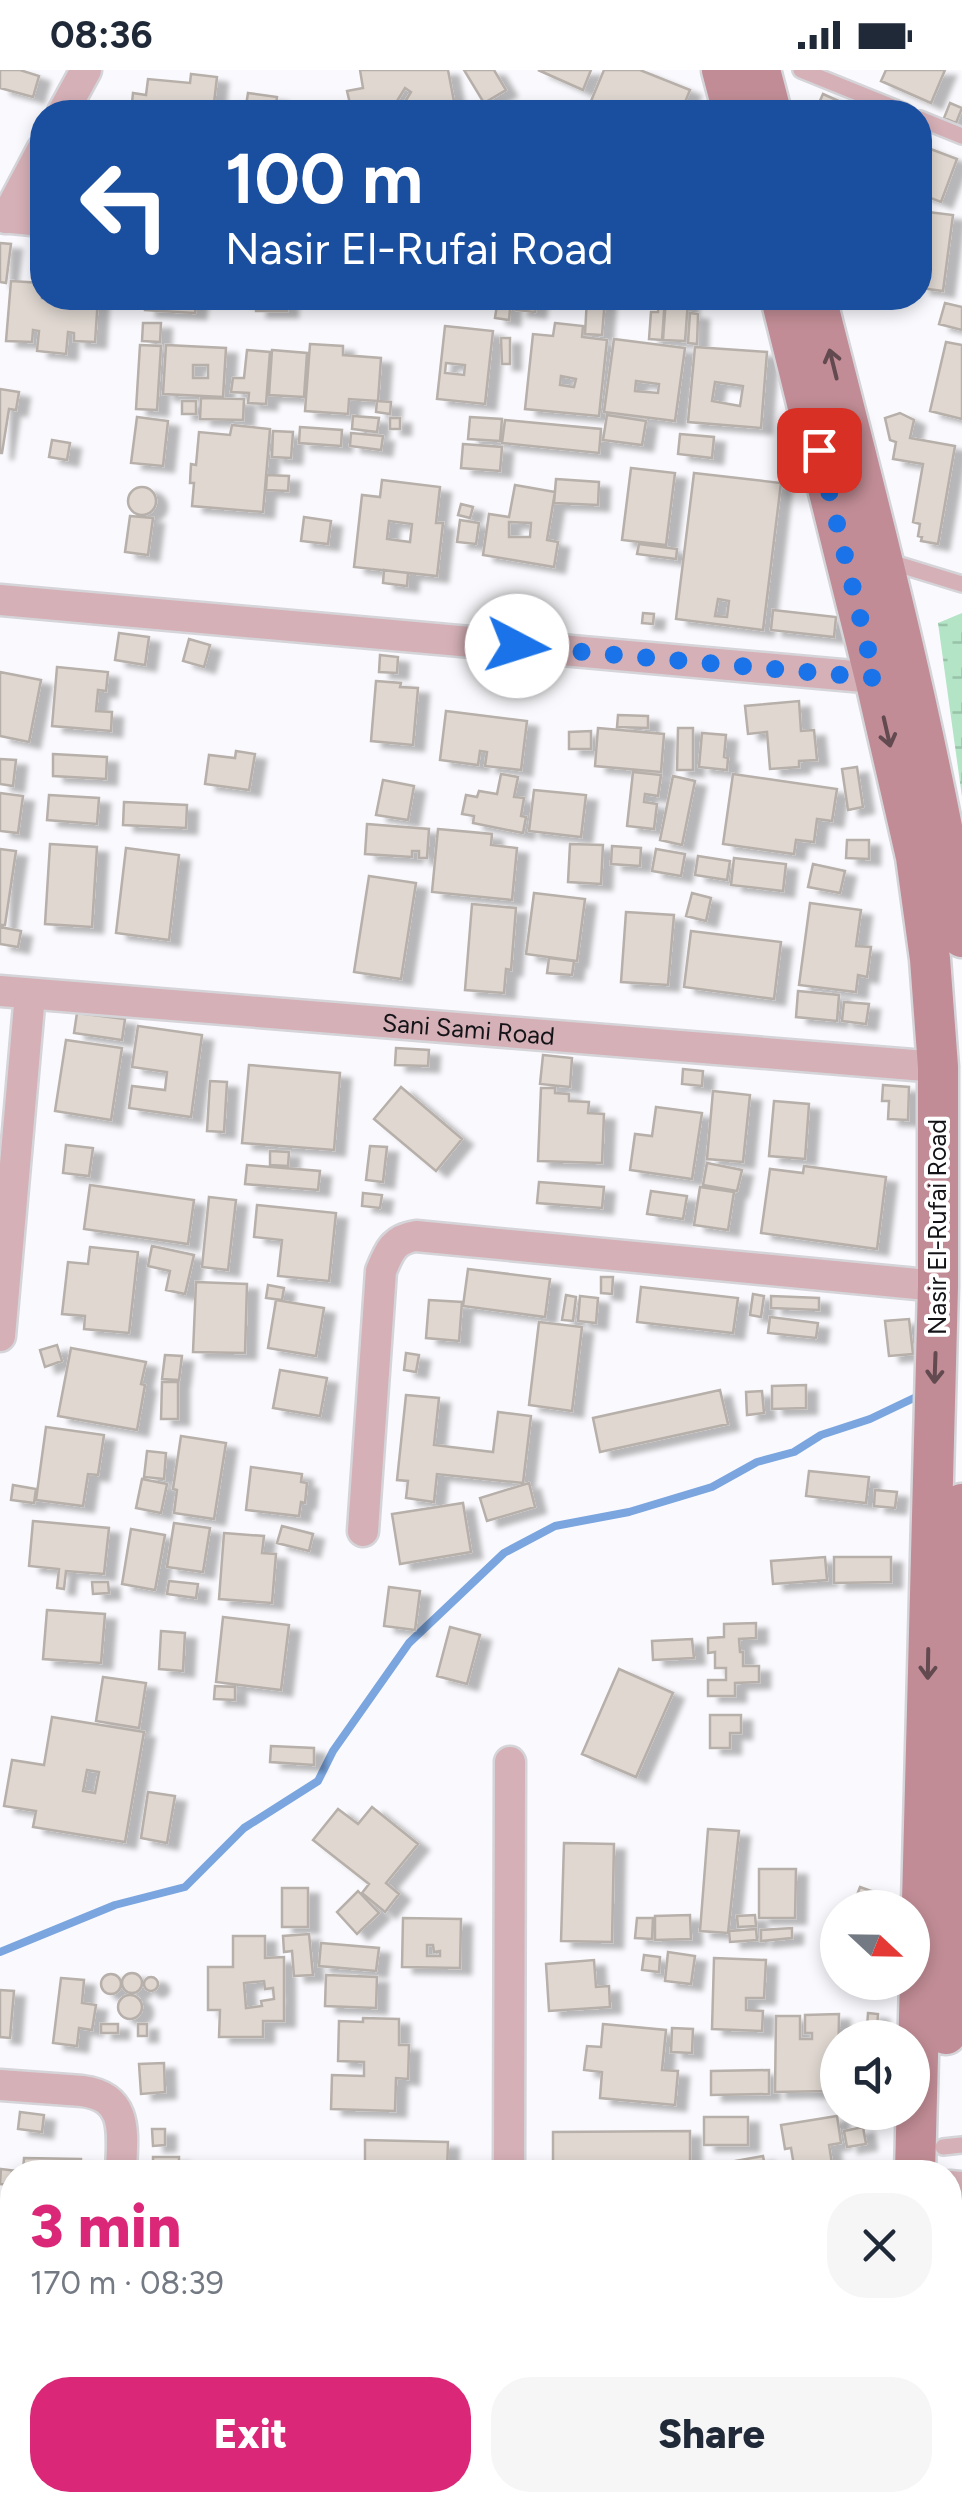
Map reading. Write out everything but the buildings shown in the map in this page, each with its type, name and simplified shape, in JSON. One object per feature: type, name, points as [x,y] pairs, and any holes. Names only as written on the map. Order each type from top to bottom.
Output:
[{"type":"main road","points":[[722,70],[730,100]]},
{"type":"main road","points":[[760,70],[768,100]]},
{"type":"main road","name":"Nasir El-Rufai Road","points":[[784,310],[916,856],[930,959],[938,1067],[938,1286],[945,1566],[942,2160]]},
{"type":"main road","points":[[819,310],[883,560],[947,847],[962,937]]},
{"type":"main road","name":"Nasir El-Rufai Road","points":[[945,1566],[962,1504]]},
{"type":"street","points":[[70,100],[86,70]]},
{"type":"street","points":[[30,171],[3,218],[30,220]]},
{"type":"street","points":[[0,600],[875,678]]},
{"type":"street","points":[[0,1336],[15,993]]},
{"type":"street","name":"Sani Sami Road","points":[[15,993],[938,1067]]},
{"type":"street","points":[[363,1531],[382,1271],[388,1251],[399,1240],[416,1236],[938,1286]]},
{"type":"street","points":[[509,2160],[510,1762]]},
{"type":"street","points":[[0,2086],[82,2091],[108,2098],[119,2113],[122,2160]]},
{"type":"lane","points":[[800,70],[875,100]]},
{"type":"lane","points":[[932,123],[962,136]]},
{"type":"lane","points":[[883,560],[962,584]]},
{"type":"green space","points":[[962,613],[962,797],[938,623]]},
{"type":"waterway","points":[[0,1952],[115,1905],[185,1887],[244,1828],[318,1781],[333,1751],[409,1643],[504,1553],[555,1526],[629,1512],[712,1487],[757,1462],[794,1452],[821,1435],[870,1419],[914,1398]]},
{"type":"route","points":[[517,646],[875,678],[819,450]]}]
